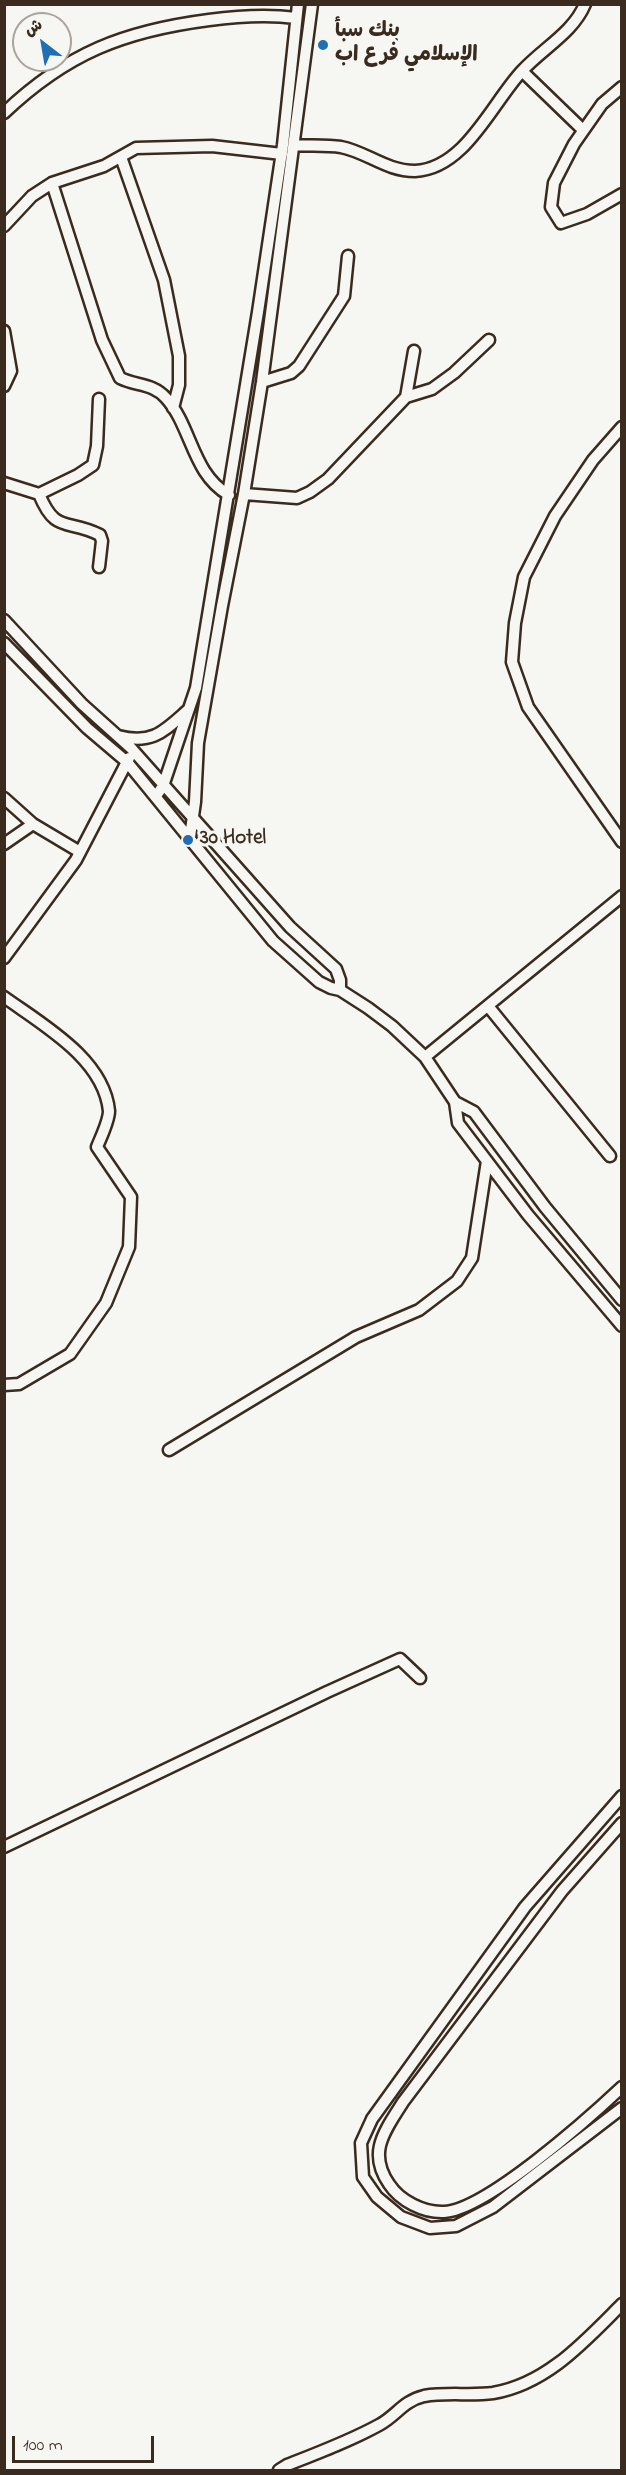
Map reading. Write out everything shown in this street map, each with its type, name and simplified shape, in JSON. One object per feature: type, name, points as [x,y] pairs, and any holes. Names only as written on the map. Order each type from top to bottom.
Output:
[{"type":"street","points":[[156,796],[163,786],[196,688],[229,495],[282,153],[298,4]]},
{"type":"street","points":[[190,837],[194,820],[198,743],[244,494],[262,382],[312,4]]},
{"type":"street","points":[[294,146],[342,147],[389,168],[416,171],[441,164],[471,140],[522,70],[579,20],[585,4]]},
{"type":"street","points":[[4,113],[33,86],[61,67],[100,47],[136,34],[183,23],[223,18],[268,14],[296,18]]},
{"type":"street","points":[[522,70],[583,130]]},
{"type":"street","points":[[621,87],[602,104],[583,130],[554,183],[551,207],[561,223],[587,214],[621,194]]},
{"type":"street","points":[[4,226],[32,196],[52,183],[70,175],[104,166],[136,148],[212,146],[282,153]]},
{"type":"street","points":[[121,157],[164,280],[179,357],[179,385],[173,408]]},
{"type":"street","points":[[52,183],[102,340],[113,367],[120,378],[154,388],[165,397],[173,408],[204,470],[214,484],[229,495]]},
{"type":"street","points":[[262,382],[291,373],[300,366],[344,296],[348,256]]},
{"type":"street","points":[[4,332],[11,371],[4,386]]},
{"type":"street","points":[[244,494],[297,498],[310,492],[328,480],[406,397],[432,389],[454,373],[489,340]]},
{"type":"street","points":[[406,397],[414,351]]},
{"type":"street","points":[[4,483],[39,494],[93,465],[97,446],[99,399]]},
{"type":"street","points":[[621,427],[593,460],[555,516],[524,577],[515,623],[512,662],[528,707],[621,842]]},
{"type":"street","points":[[39,494],[54,519],[100,535],[102,541],[99,567]]},
{"type":"street","points":[[4,620],[82,704],[131,748],[290,927],[336,969],[340,980],[340,990]]},
{"type":"street","points":[[4,643],[87,728],[127,762],[273,941],[319,982],[340,990],[392,1026],[425,1057],[455,1102],[458,1123],[528,1215],[621,1326]]},
{"type":"street","points":[[117,736],[134,740],[148,739],[162,732],[190,707]]},
{"type":"street","points":[[5,957],[80,852],[127,762],[131,748]]},
{"type":"street","points":[[4,798],[33,824],[80,852]]},
{"type":"street","points":[[4,844],[33,824]]},
{"type":"street","points":[[425,1057],[621,896]]},
{"type":"street","points":[[4,997],[79,1054],[99,1077],[109,1113],[97,1147],[130,1197],[129,1247],[106,1303],[70,1354],[19,1384],[4,1386]]},
{"type":"street","points":[[488,1006],[610,1156]]},
{"type":"street","points":[[455,1102],[474,1112],[545,1207],[621,1299]]},
{"type":"street","points":[[169,1450],[357,1337],[419,1310],[457,1281],[472,1258],[487,1161]]},
{"type":"street","points":[[4,1847],[400,1659],[420,1678]]},
{"type":"street","points":[[621,1796],[525,1907],[372,2119],[361,2143],[363,2177],[377,2197],[401,2217],[430,2228],[456,2226],[501,2201],[621,2108]]},
{"type":"street","points":[[621,1823],[562,1891],[403,2102],[378,2148],[381,2173],[392,2188],[409,2202],[425,2210],[445,2212],[478,2201],[589,2118],[621,2087]]},
{"type":"street","points":[[279,2470],[382,2424],[403,2405],[424,2396],[490,2393],[514,2389],[529,2383],[574,2351],[621,2304]]},
{"type":"place","name":"بنك سبأ الإسلامي فرع اب","points":[[323,45]]},
{"type":"place","name":"30 Hotel","points":[[188,840]]}]
